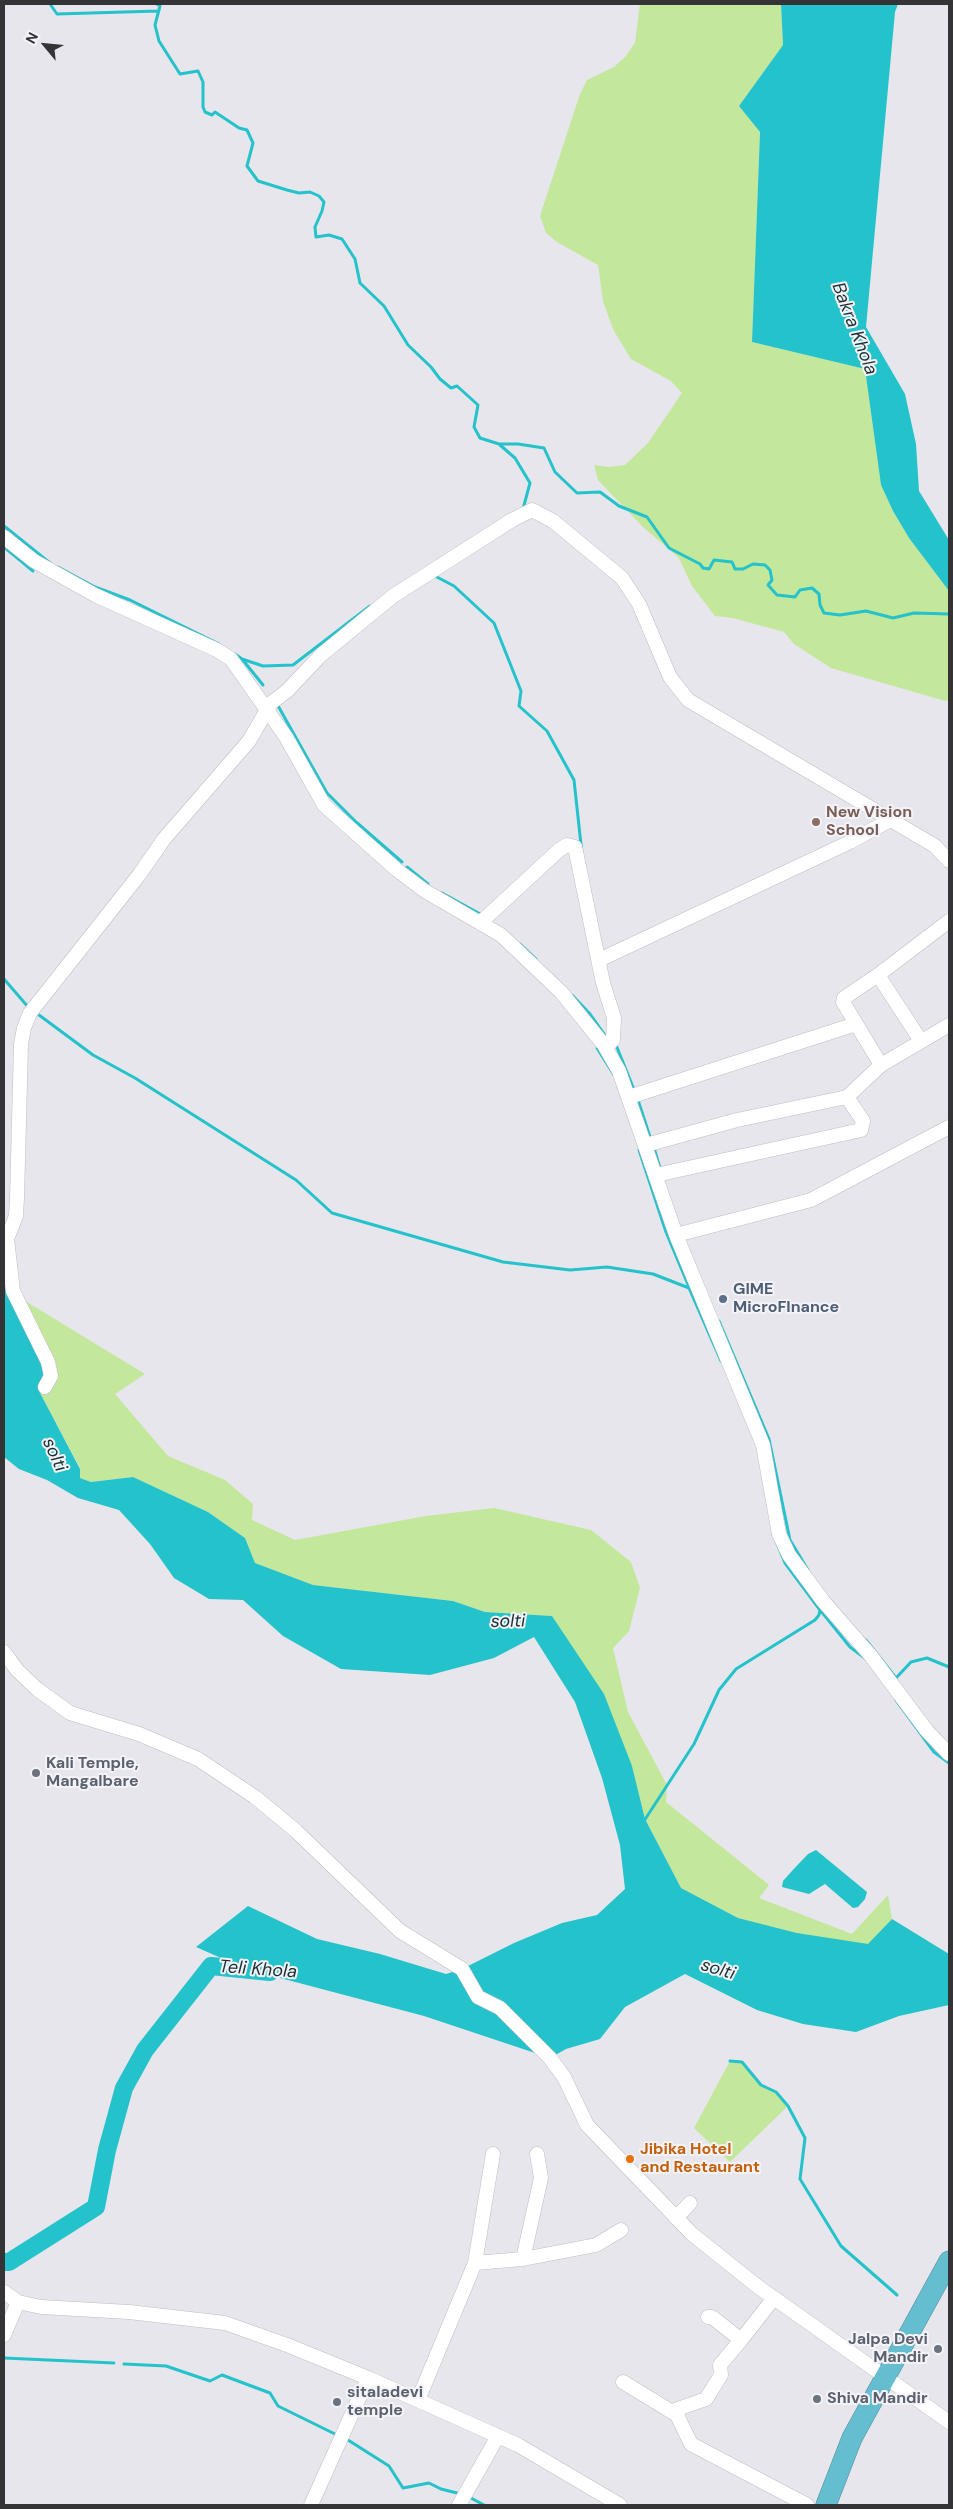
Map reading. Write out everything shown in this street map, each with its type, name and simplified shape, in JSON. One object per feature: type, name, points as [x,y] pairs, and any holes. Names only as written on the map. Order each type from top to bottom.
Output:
[{"type":"highway","points":[[826,2505],[852,2438],[949,2261]]},
{"type":"street","points":[[45,1388],[51,1376],[48,1362],[13,1291],[7,1239],[16,1216],[21,1044],[24,1028],[30,1014],[139,875],[164,839],[250,741],[267,710],[321,655],[393,596],[532,510],[553,521],[622,578],[639,604],[670,677],[688,700],[935,846],[949,860]]},
{"type":"street","points":[[4,536],[34,561],[95,595],[217,650],[231,659],[267,710],[324,805],[397,870],[425,891],[501,935],[561,992],[606,1047],[619,1071],[629,1097],[676,1235],[763,1445],[779,1534],[789,1555],[823,1601],[871,1656],[927,1732],[949,1754]]},
{"type":"street","points":[[599,960],[841,846],[890,820]]},
{"type":"street","points":[[480,923],[559,850],[570,845],[575,847],[603,983],[614,1018],[614,1040],[606,1047]]},
{"type":"street","points":[[881,1065],[843,1002],[844,998],[878,975],[949,921]]},
{"type":"street","points":[[878,975],[921,1041]]},
{"type":"street","points":[[629,1097],[856,1024]]},
{"type":"street","points":[[646,1145],[737,1120],[847,1097],[881,1065],[949,1025]]},
{"type":"street","points":[[656,1175],[861,1130],[863,1121],[847,1097]]},
{"type":"street","points":[[676,1235],[811,1200],[949,1127]]},
{"type":"street","points":[[4,1652],[17,1670],[37,1689],[70,1713],[139,1734],[198,1759],[255,1796],[296,1831],[400,1931],[462,1969],[478,1997],[500,2008],[550,2058],[564,2077],[587,2125],[692,2234],[774,2298],[949,2422]]},
{"type":"street","points":[[4,1676],[17,1670]]},
{"type":"street","points":[[418,2400],[475,2263],[493,2154]]},
{"type":"street","points":[[523,2259],[541,2178],[537,2154]]},
{"type":"street","points":[[676,2218],[690,2203]]},
{"type":"street","points":[[475,2263],[523,2259],[596,2245],[621,2230]]},
{"type":"street","points":[[4,2292],[18,2302],[41,2307],[186,2317],[226,2323],[287,2344],[518,2445],[620,2505]]},
{"type":"street","points":[[672,2411],[706,2399],[721,2375],[720,2365],[774,2298]]},
{"type":"street","points":[[4,2335],[18,2302]]},
{"type":"street","points":[[708,2317],[712,2317],[741,2340]]},
{"type":"street","points":[[311,2505],[368,2378]]},
{"type":"street","points":[[623,2382],[677,2415],[691,2444],[807,2505]]},
{"type":"street","points":[[459,2505],[498,2436]]},
{"type":"green space","points":[[640,4],[781,4],[783,45],[739,106],[760,132],[752,342],[865,369],[881,485],[893,511],[909,538],[949,591],[949,701],[831,668],[794,644],[784,632],[733,618],[715,616],[692,586],[679,558],[643,527],[598,480],[594,465],[609,467],[625,465],[648,443],[682,393],[671,381],[631,359],[614,331],[603,301],[598,265],[557,242],[546,233],[540,216],[580,94],[587,80],[614,67],[626,56],[635,43]]},
{"type":"green space","points":[[12,1293],[145,1374],[115,1394],[168,1456],[225,1480],[253,1504],[252,1520],[295,1540],[426,1516],[494,1508],[591,1530],[631,1562],[640,1588],[629,1631],[613,1648],[628,1712],[667,1785],[666,1802],[769,1885],[759,1898],[852,1934],[888,1895],[892,1919],[868,1945],[797,1933],[738,1918],[681,1888],[645,1819],[632,1766],[552,1616],[485,1612],[453,1601],[313,1585],[255,1563],[245,1538],[208,1512],[133,1477],[91,1482],[80,1478],[80,1468],[38,1389]]},
{"type":"green space","points":[[730,2061],[742,2062],[761,2085],[776,2092],[788,2106],[730,2162],[694,2128]]},
{"type":"water","name":"Bakra Khola","points":[[781,4],[898,4],[895,12],[866,327],[905,394],[916,444],[919,491],[949,540],[949,591],[909,538],[893,511],[881,485],[865,369],[752,342],[760,132],[739,106],[783,45]]},
{"type":"water","name":"solti","points":[[4,1275],[41,1363],[44,1377],[38,1389],[80,1469],[80,1478],[91,1482],[133,1477],[208,1512],[245,1538],[255,1563],[313,1585],[453,1601],[485,1612],[552,1616],[604,1694],[632,1766],[645,1819],[681,1888],[738,1918],[797,1933],[868,1944],[892,1919],[949,1954],[949,2005],[899,2016],[856,2032],[803,2024],[757,2010],[685,1974],[625,2007],[600,2039],[566,2049],[550,2058],[424,2016],[246,1969],[196,1947],[248,1906],[317,1939],[380,1954],[446,1974],[462,1969],[514,1943],[562,1923],[597,1915],[625,1889],[620,1845],[602,1778],[575,1702],[534,1637],[494,1658],[430,1675],[341,1669],[283,1636],[243,1600],[209,1599],[174,1578],[150,1544],[119,1510],[78,1498],[47,1480],[19,1469],[4,1457]]},
{"type":"water","points":[[816,1850],[867,1892],[865,1899],[858,1907],[853,1908],[825,1884],[809,1894],[782,1887],[783,1881],[791,1872],[808,1854]]},
{"type":"waterway","points":[[50,4],[57,14],[158,11]]},
{"type":"waterway","points":[[157,4],[160,6],[155,25],[159,41],[180,74],[198,71],[203,82],[203,107],[205,112],[212,115],[215,112],[239,128],[247,130],[253,143],[247,166],[258,181],[299,193],[310,192],[319,196],[324,202],[315,227],[316,237],[329,235],[342,239],[355,259],[360,283],[384,306],[408,345],[431,367],[440,379],[451,388],[457,386],[478,405],[474,427],[480,438],[499,444],[518,444],[544,448],[555,472],[577,493],[600,492],[619,506],[647,517],[669,548],[700,564],[703,568],[709,569],[714,560],[732,562],[735,569],[743,569],[753,564],[765,565],[770,570],[772,580],[768,585],[777,595],[795,597],[800,590],[812,588],[819,594],[820,605],[824,613],[840,615],[866,611],[893,618],[914,613],[949,614]]},
{"type":"waterway","points":[[500,445],[515,458],[530,483],[523,509]]},
{"type":"waterway","points":[[4,526],[50,563]]},
{"type":"waterway","points":[[4,547],[33,571]]},
{"type":"waterway","points":[[58,567],[95,587],[130,600],[219,644]]},
{"type":"waterway","points":[[435,576],[454,586],[494,623],[521,691],[519,706],[547,731],[574,780],[582,854]]},
{"type":"waterway","points":[[242,659],[263,666],[293,665],[370,606]]},
{"type":"waterway","points":[[235,654],[242,659],[263,685]]},
{"type":"waterway","points":[[277,704],[327,793],[356,822],[402,862]]},
{"type":"waterway","points":[[407,867],[428,884]]},
{"type":"waterway","points":[[442,893],[482,915]]},
{"type":"waterway","points":[[520,944],[536,959]]},
{"type":"waterway","points":[[4,979],[29,1008]]},
{"type":"waterway","points":[[572,995],[590,1014],[607,1038]]},
{"type":"waterway","points":[[39,1015],[93,1055],[135,1078],[296,1180],[332,1213],[503,1262],[570,1270],[607,1267],[653,1274],[689,1288],[721,1361]]},
{"type":"waterway","points":[[616,1045],[635,1092]]},
{"type":"waterway","points":[[597,1048],[614,1075]]},
{"type":"waterway","points":[[638,1100],[651,1140]]},
{"type":"waterway","points":[[654,1148],[660,1168]]},
{"type":"waterway","points":[[639,1150],[666,1232],[689,1287]]},
{"type":"waterway","points":[[719,1321],[769,1439],[790,1540],[808,1570]]},
{"type":"waterway","points":[[644,1821],[694,1744],[719,1690],[736,1669],[815,1620],[819,1615],[820,1610],[785,1563],[773,1534]]},
{"type":"waterway","points":[[821,1611],[850,1647],[866,1659]]},
{"type":"waterway","points":[[866,1640],[896,1678],[911,1662],[927,1658],[949,1667]]},
{"type":"waterway","points":[[896,1700],[934,1752],[949,1763]]},
{"type":"waterway","name":"Teli Khola","points":[[4,2262],[9,2262],[96,2207],[107,2150],[124,2088],[145,2050],[211,1966],[270,1972]]},
{"type":"waterway","points":[[730,2061],[742,2062],[761,2085],[776,2092],[788,2106],[805,2138],[800,2179],[841,2246],[897,2295]]},
{"type":"waterway","points":[[4,2358],[114,2363]]},
{"type":"waterway","points":[[124,2364],[166,2366],[210,2381],[222,2375],[270,2393],[278,2406],[337,2435]]},
{"type":"waterway","points":[[348,2440],[389,2466],[403,2488],[429,2483],[441,2489],[461,2494]]},
{"type":"waterway","points":[[469,2497],[484,2505]]},
{"type":"place","name":"New Vision School","points":[[816,822]]},
{"type":"place","name":"GIME MicroFInance","points":[[723,1299]]},
{"type":"place","name":"Kali Temple, Mangalbare","points":[[36,1773]]},
{"type":"place","name":"Jibika Hotel and Restaurant","points":[[630,2159]]},
{"type":"place","name":"Jalpa Devi Mandir","points":[[938,2349]]},
{"type":"place","name":"Shiva Mandir","points":[[817,2399]]},
{"type":"place","name":"sitaladevi temple","points":[[337,2402]]}]
